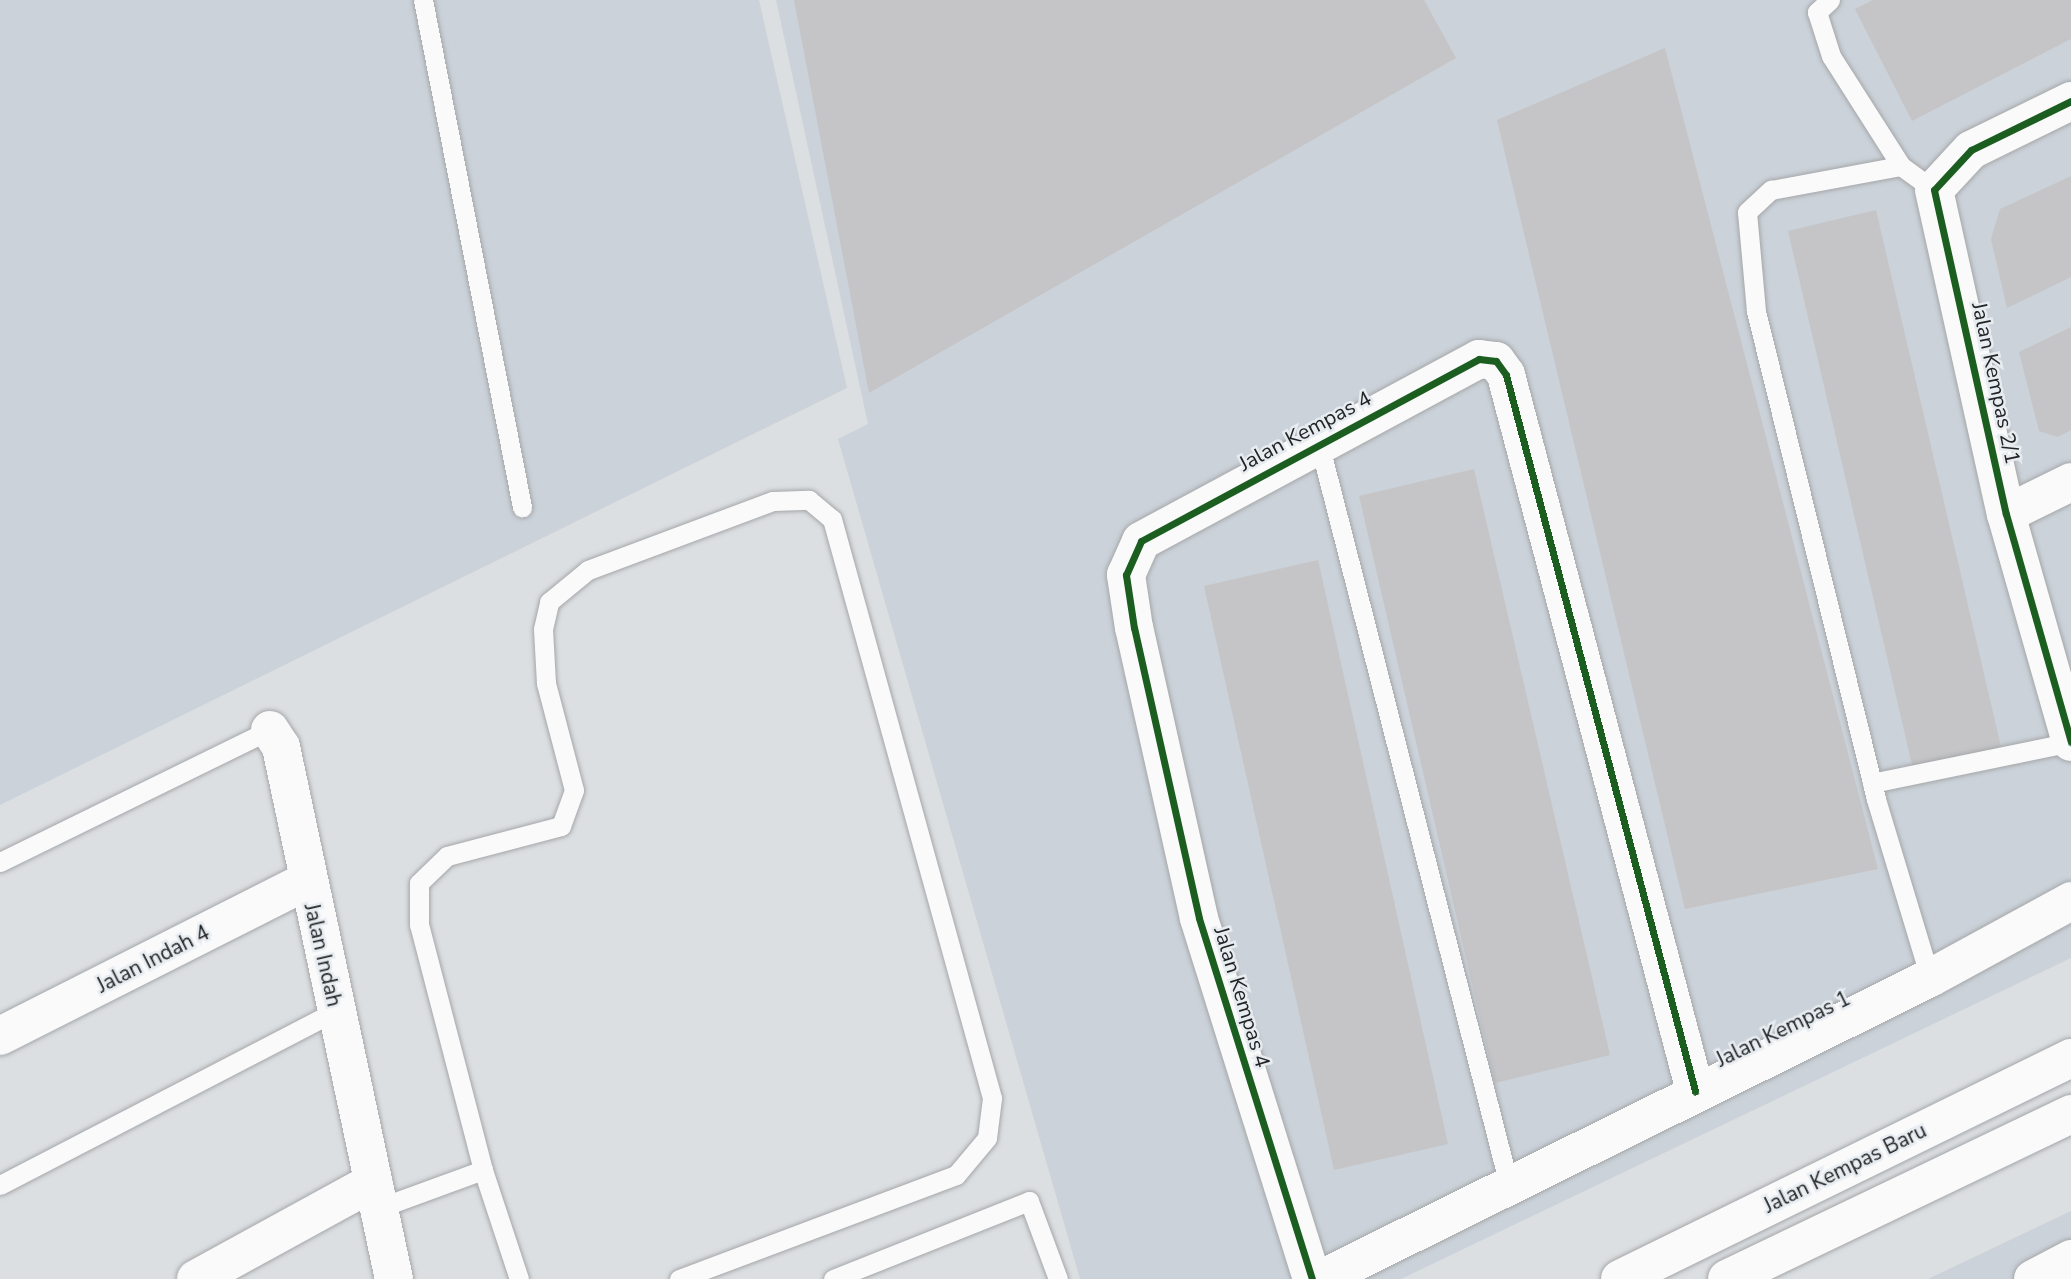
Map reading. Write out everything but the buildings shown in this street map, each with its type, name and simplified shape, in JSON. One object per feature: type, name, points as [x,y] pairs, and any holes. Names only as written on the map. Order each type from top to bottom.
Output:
[{"type":"street","points":[[1934,190],[1971,150],[2071,101]]},
{"type":"street","name":"Jalan Kempas 2/1","points":[[1934,190],[2007,514],[2067,699],[2071,742]]},
{"type":"street","name":"Jalan Kempas 4","points":[[1312,1279],[1199,918],[1133,628],[1126,575],[1141,541],[1479,359],[1496,361],[1506,375],[1695,1091]]},
{"type":"street","points":[[2007,514],[2071,482]]},
{"type":"street","name":"Jalan Indah","points":[[270,730],[281,747],[307,881],[394,1279]]},
{"type":"street","name":"Jalan Indah 4","points":[[0,1036],[307,881]]},
{"type":"street","name":"Jalan Kempas 1","points":[[1321,1279],[1510,1189],[1695,1091],[1930,978],[2071,901]]},
{"type":"street","name":"Jalan Kempas Baru","points":[[1620,1279],[2071,1058]]},
{"type":"street","points":[[1727,1279],[2071,1114]]},
{"type":"street","points":[[196,1279],[376,1195]]},
{"type":"street","points":[[2032,1279],[2071,1259]]},
{"type":"lane","points":[[423,0],[522,507]]},
{"type":"lane","points":[[1830,0],[1817,12],[1831,56],[1901,166],[1934,190]]},
{"type":"lane","points":[[1901,166],[1771,190],[1747,212],[1756,311],[1872,783],[1930,978]]},
{"type":"lane","points":[[1319,443],[1510,1189]]},
{"type":"lane","points":[[519,1279],[483,1170],[419,925],[419,883],[447,856],[561,826],[574,790],[546,682],[543,629],[549,602],[588,570],[773,501],[809,500],[832,519],[992,1098],[987,1138],[956,1175],[679,1279]]},
{"type":"lane","points":[[0,862],[270,730]]},
{"type":"lane","points":[[1872,783],[2071,742]]},
{"type":"lane","points":[[0,1185],[335,1011]]},
{"type":"lane","points":[[376,1195],[483,1170]]},
{"type":"lane","points":[[833,1279],[1030,1201],[1058,1279]]},
{"type":"shaded area","points":[[0,0],[759,0],[847,388],[0,805]]},
{"type":"shaded area","points":[[776,0],[2071,0],[2071,958],[1401,1279],[1080,1279],[838,439],[868,424]]},
{"type":"shaded area","points":[[2071,1211],[2071,1279],[1928,1279]]},
{"type":"cycle path","points":[[2071,101],[1971,150],[1934,190],[2006,514],[2071,742]]},
{"type":"cycle path","points":[[1312,1279],[1199,918],[1134,628],[1126,575],[1141,541],[1479,359],[1496,361],[1506,375],[1695,1091]]}]
